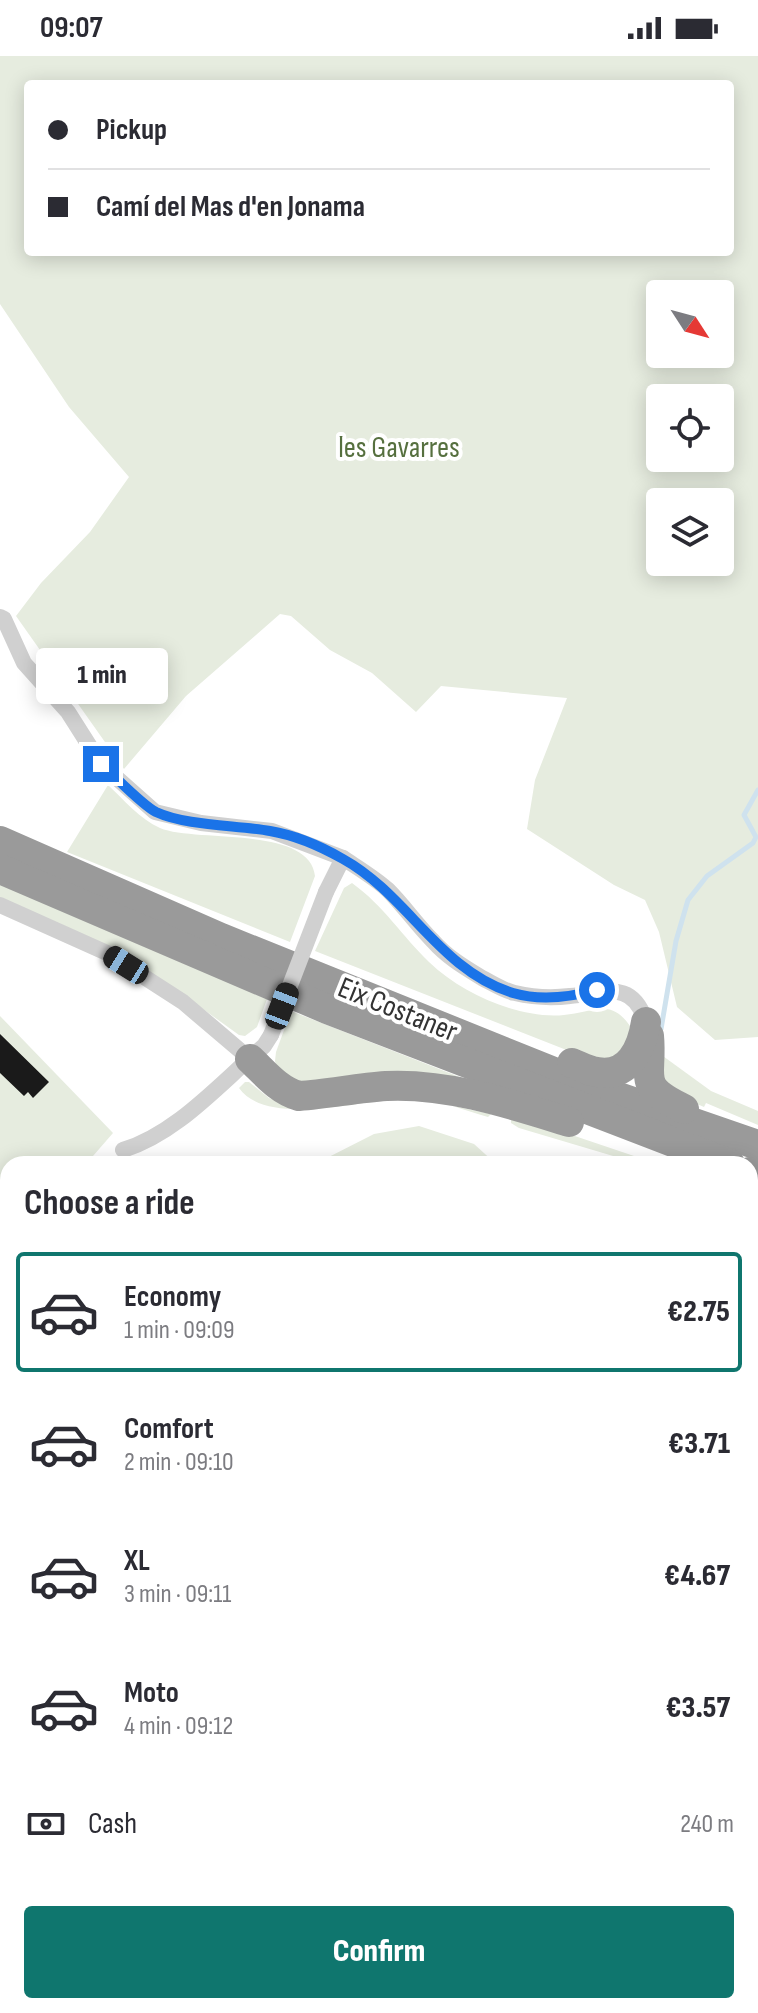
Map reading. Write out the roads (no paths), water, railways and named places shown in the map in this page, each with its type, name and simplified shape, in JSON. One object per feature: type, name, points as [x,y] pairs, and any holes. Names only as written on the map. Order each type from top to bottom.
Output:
[{"type":"highway","name":"Eix Costaner","points":[[0,841],[221,938],[601,1091],[758,1144]]},
{"type":"highway","name":"Eix Costaner","points":[[0,869],[327,1009],[709,1156]]},
{"type":"highway","points":[[93,881],[598,1072],[623,1067],[634,1059],[642,1043],[646,1022]]},
{"type":"highway","points":[[646,1022],[650,1046],[648,1080],[655,1092],[667,1101],[758,1144]]},
{"type":"highway","points":[[250,1059],[273,1081],[299,1096],[388,1086],[422,1087],[467,1094],[534,1111],[679,1156]]},
{"type":"street","points":[[0,617],[4,619],[24,663],[68,712],[101,764],[155,812],[201,823],[272,831],[343,858],[387,890],[453,960],[489,982],[514,993],[544,996],[611,991],[630,996],[642,1008],[646,1022]]},
{"type":"street","points":[[123,1150],[148,1140],[183,1116],[264,1046],[326,892],[343,858]]},
{"type":"street","points":[[0,905],[107,953],[183,1002],[250,1059]]},
{"type":"waterway","points":[[661,1029],[676,941],[688,900],[707,876],[753,843],[756,837],[744,815],[758,790]]},
{"type":"park label","name":"les Gavarres","points":[[399,447]]}]
